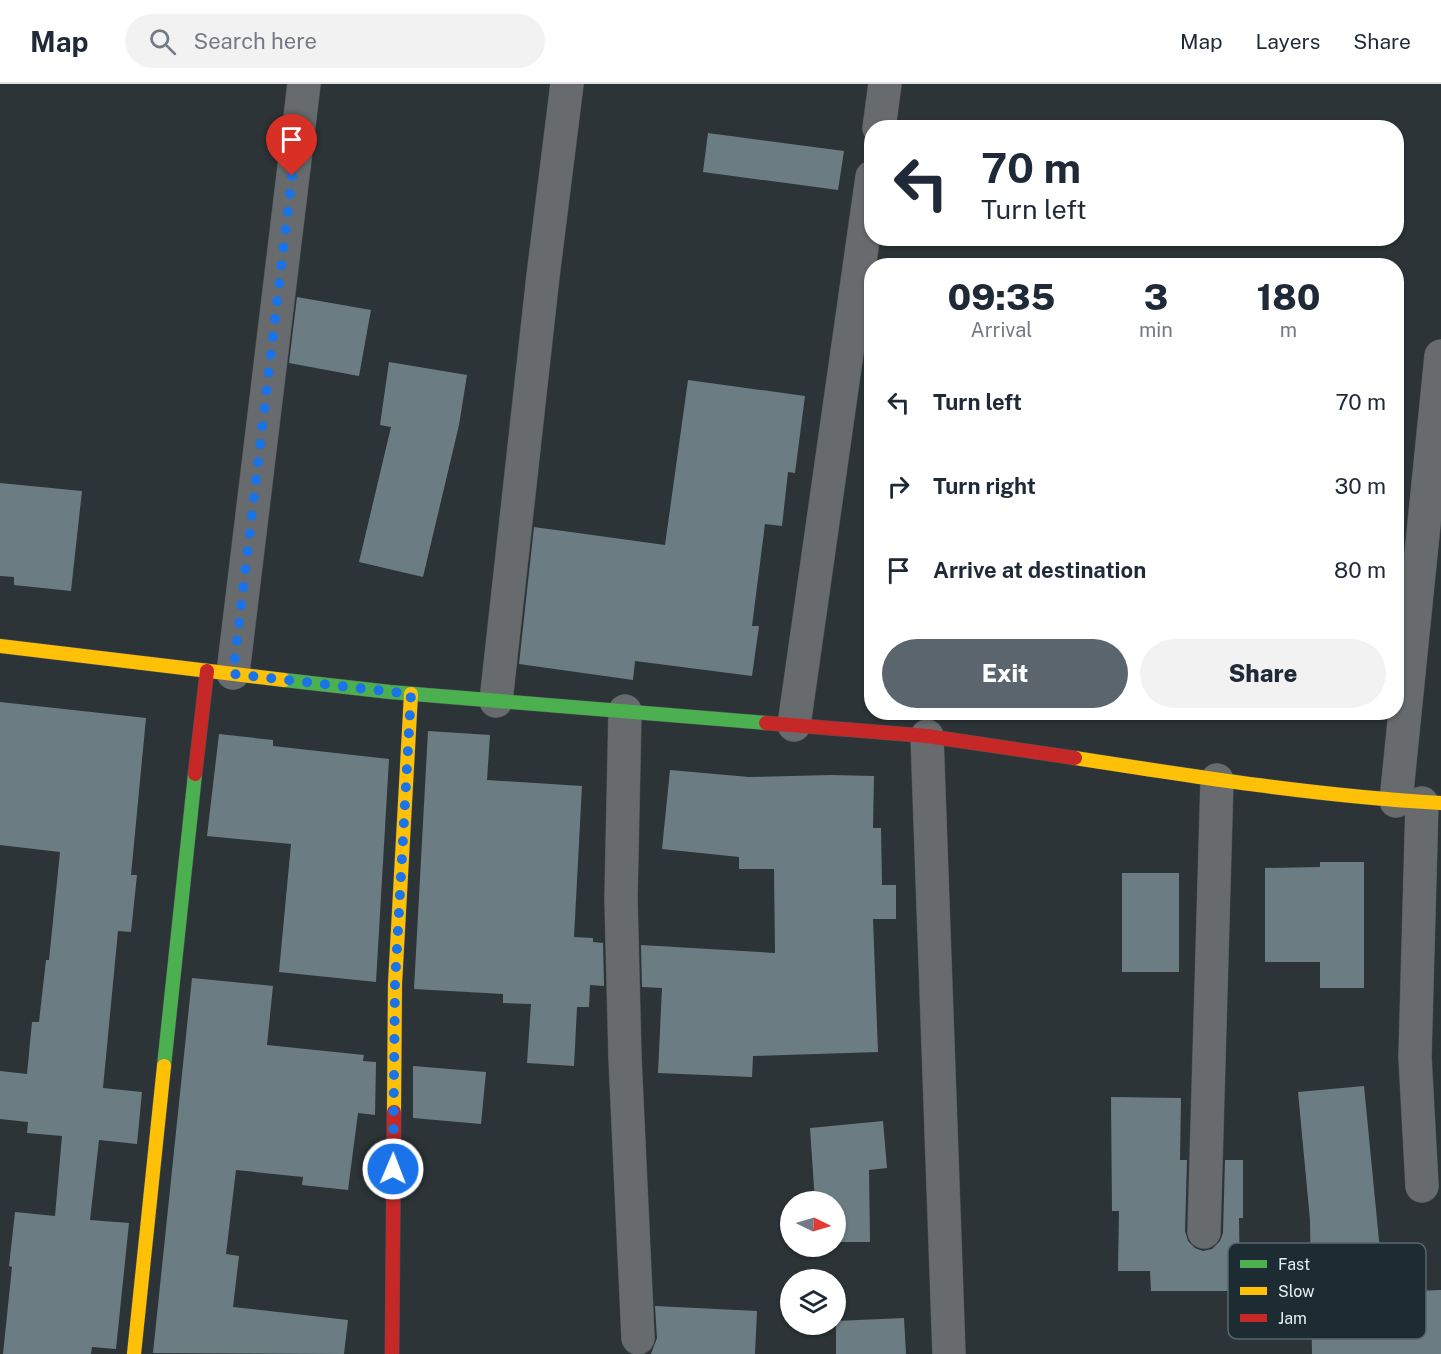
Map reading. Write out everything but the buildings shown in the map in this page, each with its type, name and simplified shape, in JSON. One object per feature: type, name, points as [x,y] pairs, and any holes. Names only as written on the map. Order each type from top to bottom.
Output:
[{"type":"main road","points":[[0,646],[411,694],[927,736],[1217,780],[1420,802]]},
{"type":"main road","points":[[134,1354],[182,893],[220,672]]},
{"type":"main road","points":[[392,1354],[395,984],[411,694]]},
{"type":"street","points":[[220,672],[304,84]]},
{"type":"street","points":[[496,702],[543,276],[567,84]]},
{"type":"street","points":[[880,120],[885,84]]},
{"type":"street","points":[[794,725],[864,233]]},
{"type":"street","points":[[1422,1186],[1415,1057],[1420,802],[1441,356]]},
{"type":"street","points":[[625,711],[621,899],[638,1338]]},
{"type":"street","points":[[927,736],[949,1354]]},
{"type":"street","points":[[1204,1232],[1217,780]]},
{"type":"traffic: fast","points":[[284,680],[390,692],[766,723]]},
{"type":"traffic: fast","points":[[164,1066],[195,774]]},
{"type":"traffic: slow","points":[[0,646],[284,680]]},
{"type":"traffic: slow","points":[[394,1112],[395,984],[411,694]]},
{"type":"traffic: slow","points":[[1075,758],[1303,791],[1441,803]]},
{"type":"traffic: slow","points":[[134,1354],[164,1066]]},
{"type":"traffic: jam","points":[[195,774],[207,671]]},
{"type":"traffic: jam","points":[[766,723],[927,736],[1075,758]]},
{"type":"traffic: jam","points":[[392,1354],[394,1112]]},
{"type":"route","points":[[292,176],[233,674],[411,694],[395,984],[393,1169]]}]
